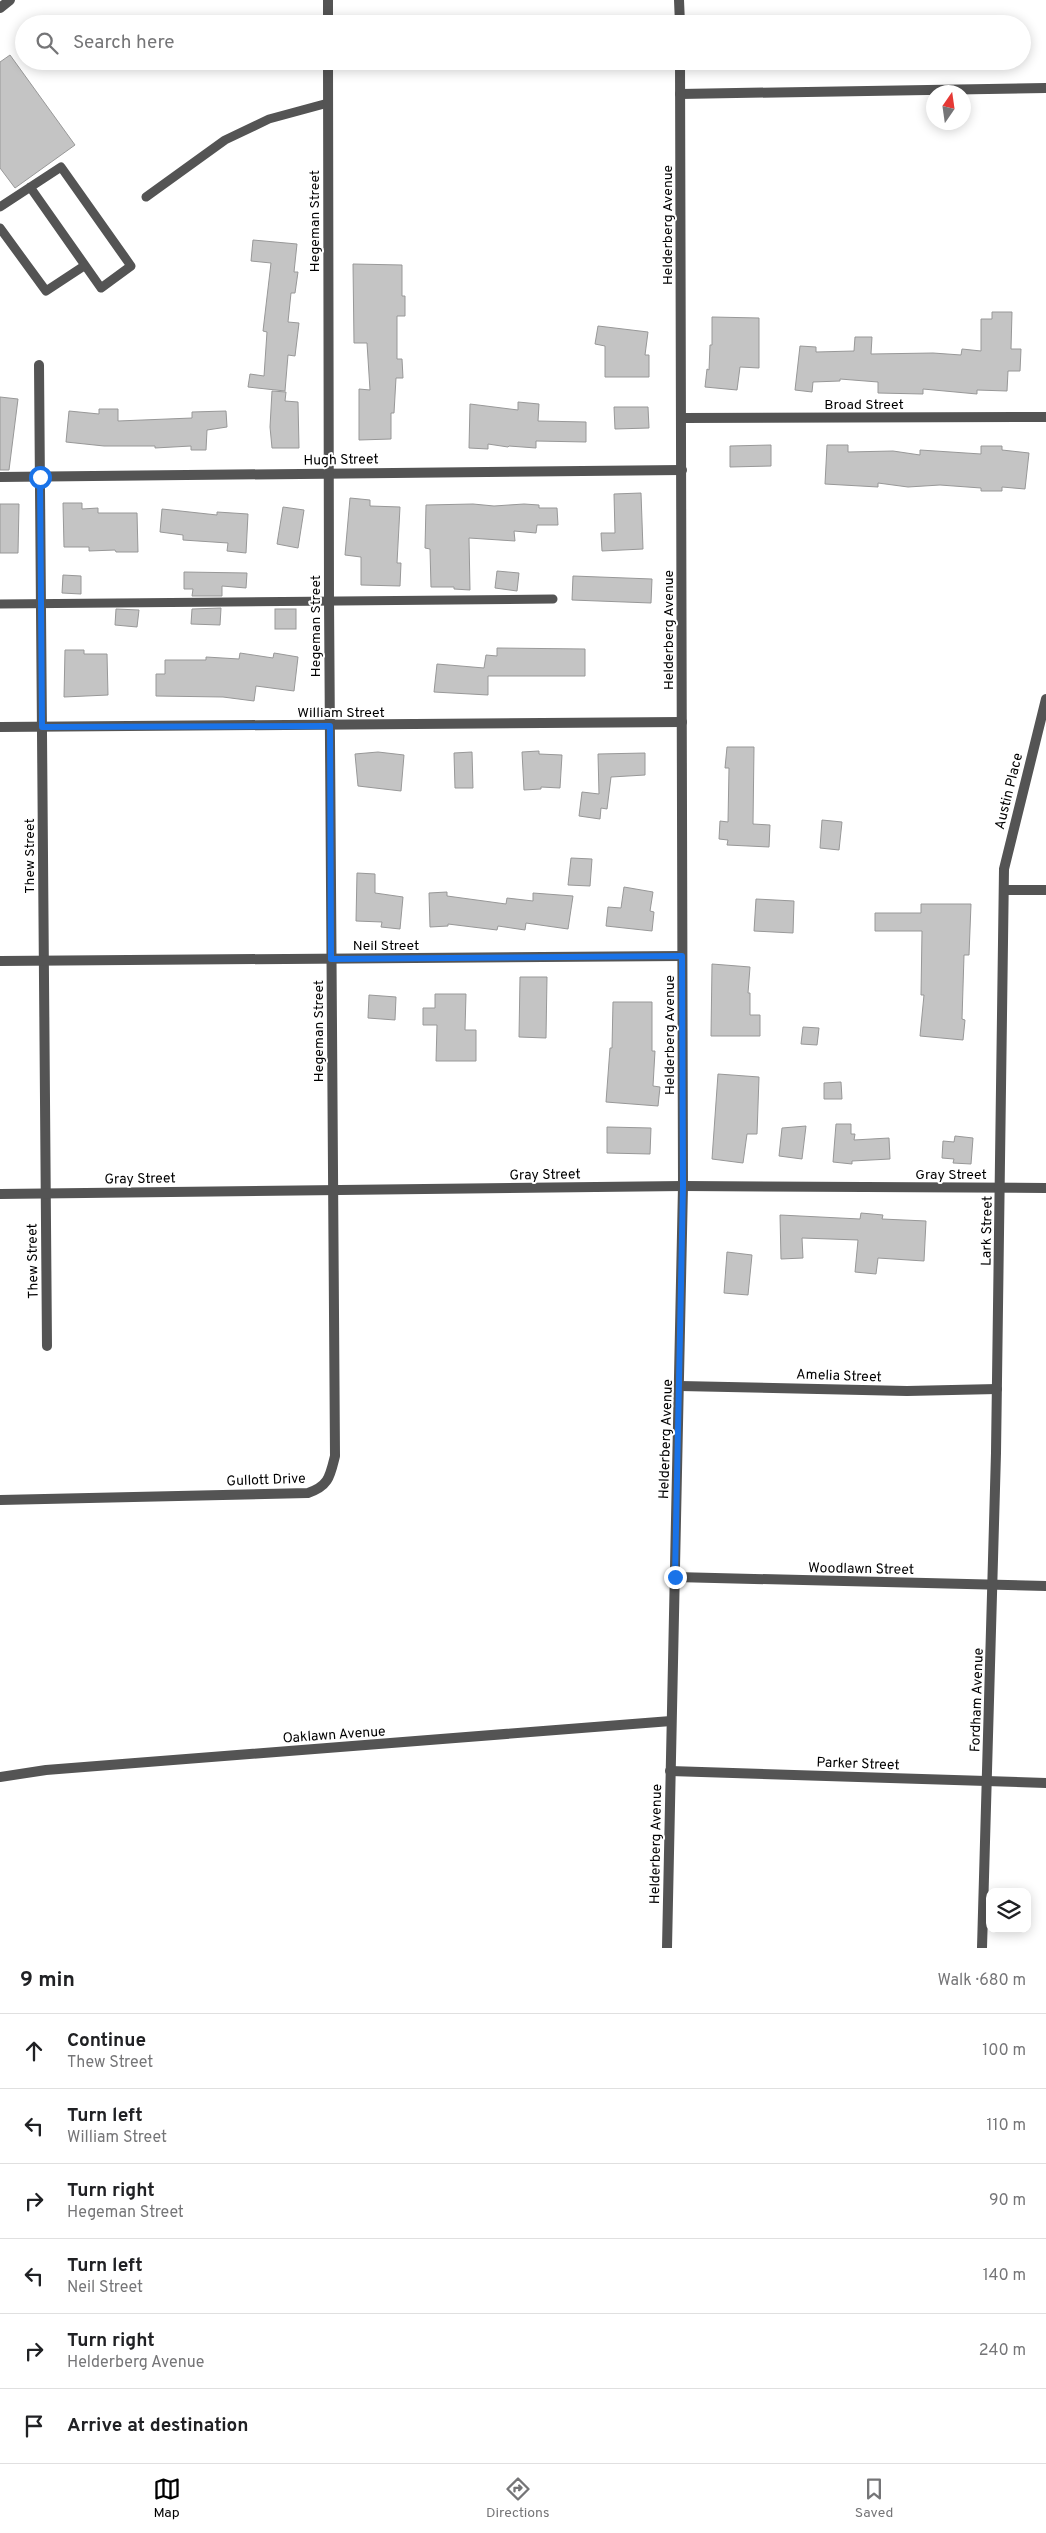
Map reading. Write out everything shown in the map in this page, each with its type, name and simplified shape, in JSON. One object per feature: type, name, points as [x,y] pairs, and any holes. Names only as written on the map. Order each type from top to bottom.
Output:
[{"type":"street","points":[[0,8],[10,0]]},
{"type":"street","points":[[328,0],[328,15]]},
{"type":"street","points":[[679,0],[680,15]]},
{"type":"street","name":"Hegeman Street","points":[[328,70],[328,472],[333,1190]]},
{"type":"street","name":"Helderberg Avenue","points":[[667,1948],[683,1186],[680,70]]},
{"type":"street","points":[[680,94],[1046,88]]},
{"type":"street","name":"Thew Street","points":[[39,364],[47,1346]]},
{"type":"street","name":"Broad Street","points":[[682,418],[1046,417]]},
{"type":"street","name":"Hugh Street","points":[[0,477],[328,472],[682,470]]},
{"type":"street","name":"Austin Place","points":[[1005,890],[1004,868],[1046,699]]},
{"type":"street","name":"William Street","points":[[0,727],[682,722]]},
{"type":"street","points":[[1005,890],[1046,890]]},
{"type":"street","name":"Lark Street","points":[[996,1453],[1005,890]]},
{"type":"street","name":"Neil Street","points":[[0,961],[682,956]]},
{"type":"street","name":"Gray Street","points":[[0,1194],[683,1186],[1046,1188]]},
{"type":"street","name":"Gullott Drive","points":[[0,1500],[308,1493],[321,1489],[330,1475],[335,1456],[333,1190]]},
{"type":"street","name":"Amelia Street","points":[[680,1386],[907,1391],[997,1389]]},
{"type":"street","name":"Fordham Avenue","points":[[982,1948],[996,1453]]},
{"type":"street","name":"Woodlawn Street","points":[[675,1577],[1046,1586]]},
{"type":"street","name":"Oaklawn Avenue","points":[[0,1777],[46,1770],[671,1721]]},
{"type":"street","name":"Parker Street","points":[[670,1771],[1046,1783]]},
{"type":"lane","points":[[146,197],[225,140],[269,119],[328,103]]},
{"type":"lane","points":[[0,207],[30,187],[62,167],[130,266],[101,288],[30,187]]},
{"type":"lane","points":[[0,228],[46,290],[84,266]]},
{"type":"lane","points":[[0,604],[553,598]]},
{"type":"building","points":[[10,55],[15,62],[15,70],[21,70],[75,145],[15,188],[0,168],[0,62]]},
{"type":"building","points":[[253,240],[297,244],[294,272],[298,272],[295,293],[291,293],[288,322],[299,323],[295,356],[288,355],[285,391],[248,387],[250,374],[264,376],[267,332],[263,331],[271,263],[251,261]]},
{"type":"building","points":[[353,264],[402,265],[402,296],[405,296],[405,316],[397,316],[397,359],[402,359],[403,378],[396,378],[394,413],[391,413],[391,439],[359,440],[359,389],[370,390],[367,343],[354,343]]},
{"type":"building","points":[[992,312],[1012,312],[1011,349],[1021,349],[1020,371],[1008,371],[1007,391],[977,390],[977,394],[923,389],[923,394],[878,393],[878,382],[840,379],[840,381],[813,382],[812,392],[795,390],[800,346],[816,347],[816,352],[854,351],[855,337],[872,337],[871,354],[933,353],[961,355],[962,349],[981,351],[981,319],[992,319]]},
{"type":"building","points":[[712,317],[759,318],[759,368],[740,367],[737,390],[705,387],[707,369],[709,370],[710,345],[712,345]]},
{"type":"building","points":[[598,326],[648,332],[645,355],[649,355],[649,377],[605,377],[605,346],[595,344]]},
{"type":"building","points":[[272,391],[286,392],[285,401],[298,402],[299,448],[272,448],[270,427]]},
{"type":"building","points":[[0,397],[18,399],[9,470],[0,470]]},
{"type":"building","points":[[518,402],[539,404],[538,421],[586,422],[586,442],[536,441],[536,448],[488,444],[488,449],[469,448],[470,404],[518,410]]},
{"type":"building","points":[[614,407],[648,407],[649,428],[615,429]]},
{"type":"building","points":[[99,409],[118,409],[118,421],[192,418],[192,412],[226,411],[227,427],[207,430],[206,450],[191,450],[191,446],[155,448],[155,446],[104,446],[66,442],[69,411],[99,414]]},
{"type":"building","points":[[771,445],[771,466],[730,467],[730,446]]},
{"type":"building","points":[[827,445],[848,445],[848,452],[893,451],[920,455],[920,450],[981,454],[981,446],[1002,446],[1002,450],[1029,453],[1025,489],[1002,487],[1002,491],[981,491],[981,488],[940,485],[908,487],[878,483],[878,487],[825,484]]},
{"type":"building","points":[[641,493],[643,549],[602,551],[601,533],[615,533],[614,494]]},
{"type":"building","points":[[350,498],[370,500],[370,506],[400,507],[397,563],[401,563],[400,586],[361,585],[361,557],[345,555]]},
{"type":"building","points":[[63,503],[82,503],[82,509],[98,508],[98,513],[137,513],[138,552],[116,552],[115,550],[89,551],[89,547],[64,547]]},
{"type":"building","points":[[0,504],[19,504],[18,553],[0,553]]},
{"type":"building","points":[[473,504],[494,506],[524,504],[539,505],[539,508],[557,508],[558,525],[537,525],[536,533],[514,531],[515,541],[469,538],[470,590],[454,589],[454,587],[431,587],[430,549],[425,548],[426,505]]},
{"type":"building","points":[[283,507],[304,510],[298,548],[277,544]]},
{"type":"building","points":[[162,509],[217,515],[217,512],[248,514],[246,553],[227,551],[228,543],[183,540],[183,535],[160,532]]},
{"type":"building","points":[[497,571],[519,573],[517,591],[495,588]]},
{"type":"building","points":[[184,572],[247,573],[246,588],[222,586],[222,596],[192,596],[193,589],[184,589]]},
{"type":"building","points":[[63,575],[81,576],[81,594],[62,593]]},
{"type":"building","points":[[573,576],[652,579],[651,603],[572,600]]},
{"type":"building","points":[[221,608],[220,625],[191,624],[192,609]]},
{"type":"building","points":[[116,609],[139,610],[137,627],[115,625]]},
{"type":"building","points":[[275,609],[296,609],[296,629],[275,629]]},
{"type":"building","points":[[497,648],[585,649],[585,676],[488,676],[488,695],[434,692],[437,664],[484,668],[486,655],[497,656]]},
{"type":"building","points":[[65,650],[84,650],[84,654],[107,654],[108,695],[64,697]]},
{"type":"building","points":[[240,653],[273,658],[274,653],[298,657],[294,691],[256,686],[254,701],[223,697],[156,696],[156,674],[165,674],[165,660],[206,660],[206,657],[239,659]]},
{"type":"building","points":[[727,747],[754,747],[753,824],[770,825],[769,847],[727,845],[728,840],[719,839],[720,821],[728,822],[729,768],[725,768]]},
{"type":"building","points":[[539,751],[539,754],[562,755],[560,788],[541,787],[541,789],[524,790],[522,752]]},
{"type":"building","points":[[378,752],[404,755],[401,791],[358,786],[355,754]]},
{"type":"building","points":[[472,752],[473,788],[455,788],[454,753]]},
{"type":"building","points":[[645,753],[645,775],[611,777],[607,809],[601,808],[600,819],[579,816],[582,792],[599,794],[598,754]]},
{"type":"building","points":[[822,820],[842,822],[839,850],[820,848]]},
{"type":"building","points":[[571,858],[592,859],[590,886],[568,885]]},
{"type":"building","points":[[357,873],[375,874],[375,893],[403,897],[400,929],[381,927],[382,922],[356,921]]},
{"type":"building","points":[[624,887],[653,892],[650,911],[654,912],[652,931],[606,926],[608,907],[621,908]]},
{"type":"building","points":[[447,892],[447,896],[506,904],[507,898],[533,901],[533,893],[573,896],[568,929],[526,923],[525,930],[498,926],[497,930],[448,924],[448,926],[430,927],[429,893]]},
{"type":"building","points":[[756,899],[794,901],[793,933],[754,931]]},
{"type":"building","points":[[921,904],[971,904],[969,955],[964,955],[962,1019],[965,1020],[963,1040],[920,1036],[924,995],[921,995],[922,931],[875,931],[875,913],[921,913]]},
{"type":"building","points":[[712,964],[750,967],[748,993],[750,993],[750,1015],[760,1015],[760,1036],[711,1036]]},
{"type":"building","points":[[520,977],[547,977],[546,1038],[519,1037]]},
{"type":"building","points":[[435,994],[466,994],[465,1030],[476,1030],[476,1061],[436,1061],[437,1025],[423,1025],[423,1008],[435,1008]]},
{"type":"building","points":[[369,995],[396,997],[395,1020],[368,1018]]},
{"type":"building","points":[[613,1002],[652,1002],[652,1051],[655,1051],[653,1086],[660,1087],[658,1106],[606,1102],[610,1048],[612,1048]]},
{"type":"building","points":[[803,1027],[819,1028],[817,1045],[801,1044]]},
{"type":"building","points":[[718,1074],[759,1077],[757,1134],[747,1134],[743,1163],[712,1159]]},
{"type":"building","points":[[841,1082],[842,1099],[824,1099],[824,1083]]},
{"type":"building","points":[[836,1124],[851,1124],[851,1134],[855,1134],[854,1140],[889,1138],[890,1159],[852,1161],[852,1164],[833,1162]]},
{"type":"building","points":[[806,1126],[802,1159],[779,1156],[782,1128]]},
{"type":"building","points":[[607,1127],[651,1128],[650,1154],[607,1153]]},
{"type":"building","points":[[955,1136],[973,1138],[971,1164],[953,1163],[954,1159],[942,1158],[943,1141],[954,1142]]},
{"type":"building","points":[[861,1213],[883,1215],[882,1219],[926,1221],[924,1261],[878,1258],[876,1274],[855,1272],[858,1240],[802,1238],[803,1258],[781,1259],[780,1215],[860,1219]]},
{"type":"building","points":[[727,1252],[752,1255],[748,1295],[724,1293]]},
{"type":"route","points":[[40,477],[42,727],[330,726],[331,959],[682,956],[683,1186],[675,1577]]}]
